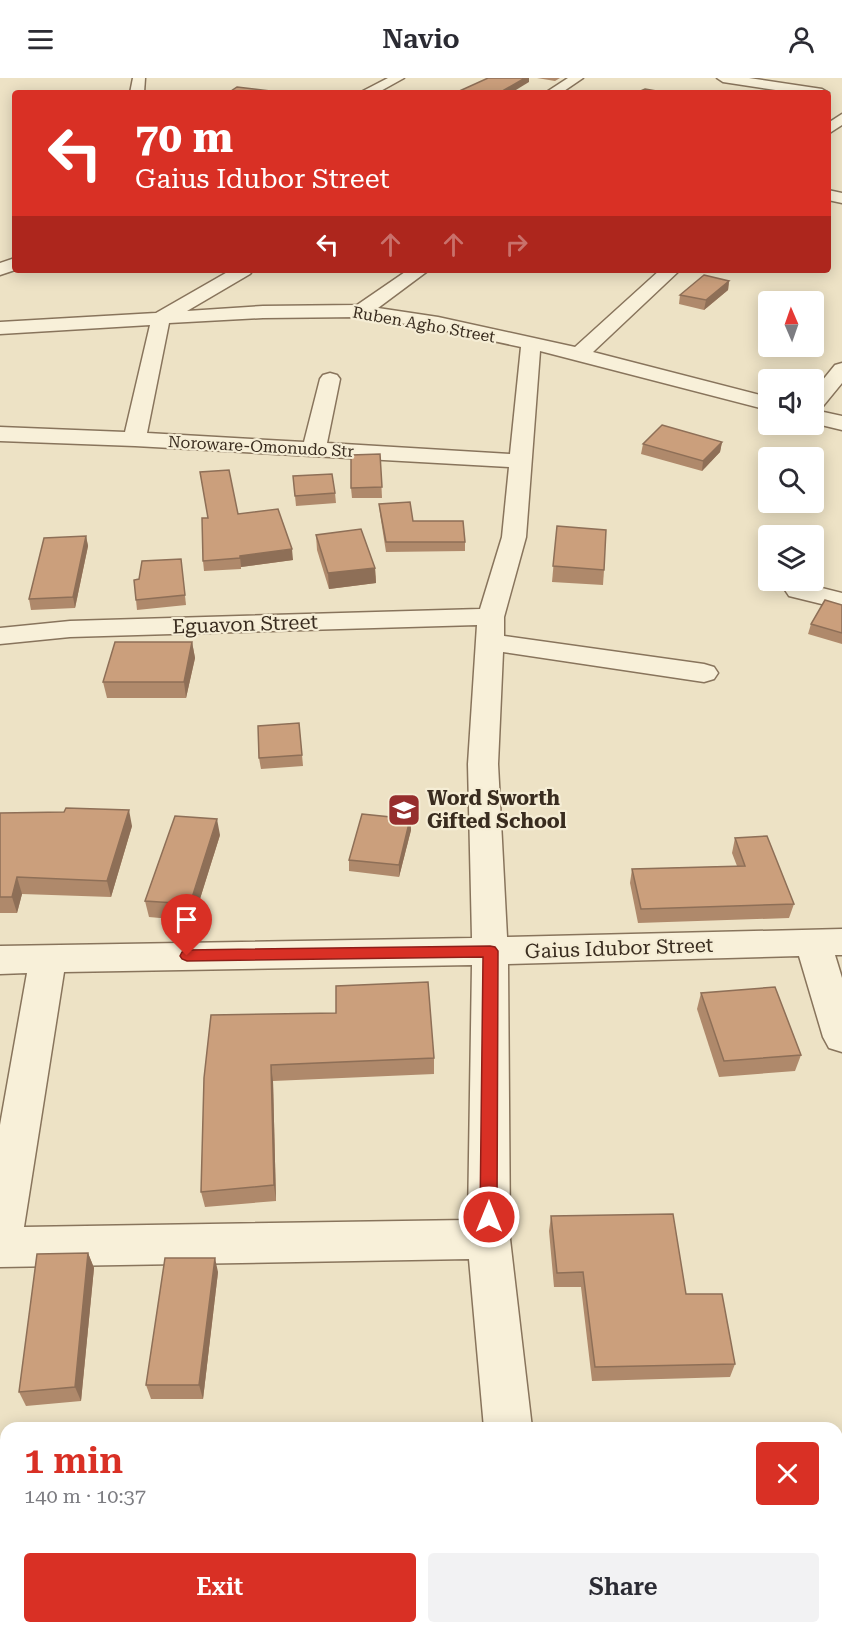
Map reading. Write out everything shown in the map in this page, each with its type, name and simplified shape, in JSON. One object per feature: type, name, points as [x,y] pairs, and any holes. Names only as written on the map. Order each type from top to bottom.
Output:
[{"type":"street","points":[[372,90],[398,78]]},
{"type":"street","points":[[557,90],[578,78]]},
{"type":"street","points":[[723,78],[802,90]]},
{"type":"street","points":[[789,88],[803,78]]},
{"type":"street","points":[[744,90],[754,83]]},
{"type":"street","points":[[135,439],[161,318],[239,273]]},
{"type":"street","points":[[361,311],[416,273]]},
{"type":"street","points":[[579,354],[668,273]]},
{"type":"street","name":"Ruben Agho Street","points":[[0,328],[161,318],[361,311],[438,323],[579,354],[758,401]]},
{"type":"street","points":[[507,1422],[489,1239],[490,951],[483,764],[490,629],[514,537],[531,344]]},
{"type":"street","points":[[824,392],[842,369]]},
{"type":"street","points":[[314,449],[330,379]]},
{"type":"street","points":[[824,419],[842,423]]},
{"type":"street","name":"Noroware-Omonudo Str","points":[[0,434],[135,439],[521,461]]},
{"type":"street","points":[[802,591],[842,601]]},
{"type":"street","name":"Eguavon Street","points":[[0,636],[70,629],[490,629],[704,673]]},
{"type":"street","points":[[827,942],[842,1037]]},
{"type":"street","name":"Gaius Idubor Street","points":[[0,960],[827,942]]},
{"type":"street","points":[[48,958],[0,1246],[489,1239]]},
{"type":"building","points":[[488,78],[525,78],[504,90],[462,90]]},
{"type":"building","points":[[237,87],[262,90],[232,90]]},
{"type":"building","points":[[704,275],[729,281],[706,300],[680,295]]},
{"type":"building","points":[[662,425],[722,442],[703,461],[643,444]]},
{"type":"building","points":[[380,454],[382,487],[351,488],[351,455]]},
{"type":"building","points":[[229,470],[238,514],[278,509],[292,549],[240,556],[240,558],[203,561],[202,518],[208,518],[200,472]]},
{"type":"building","points":[[332,474],[335,493],[295,496],[293,476]]},
{"type":"building","points":[[410,502],[413,521],[463,521],[465,542],[386,542],[379,504]]},
{"type":"building","points":[[557,526],[606,530],[604,570],[553,566]]},
{"type":"building","points":[[361,529],[375,568],[328,573],[316,535]]},
{"type":"building","points":[[86,536],[73,597],[29,599],[44,538]]},
{"type":"building","points":[[181,559],[185,595],[136,600],[134,580],[139,579],[142,561]]},
{"type":"building","points":[[825,600],[842,605],[842,633],[811,624]]},
{"type":"building","points":[[115,642],[192,642],[184,682],[103,682]]},
{"type":"building","points":[[299,723],[302,755],[259,758],[258,726]]},
{"type":"building","points":[[66,808],[129,810],[107,881],[17,877],[12,897],[0,897],[0,813],[64,812]]},
{"type":"building","points":[[362,814],[410,819],[399,865],[349,860]]},
{"type":"building","points":[[175,816],[217,819],[190,904],[145,901]]},
{"type":"building","points":[[767,836],[794,904],[641,909],[632,869],[745,866],[735,838]]},
{"type":"building","points":[[428,982],[434,1058],[271,1065],[274,1185],[201,1192],[204,1078],[211,1015],[336,1013],[336,986]]},
{"type":"building","points":[[775,987],[801,1055],[724,1061],[701,993]]},
{"type":"building","points":[[673,1214],[686,1294],[722,1294],[735,1364],[595,1367],[583,1272],[557,1273],[551,1216]]},
{"type":"building","points":[[88,1253],[75,1387],[19,1392],[37,1254]]},
{"type":"building","points":[[165,1258],[215,1258],[199,1385],[146,1385]]},
{"type":"place","name":"Word Sworth Gifted School","points":[[404,810]]},
{"type":"route","points":[[187,956],[490,951],[489,1217]]}]
